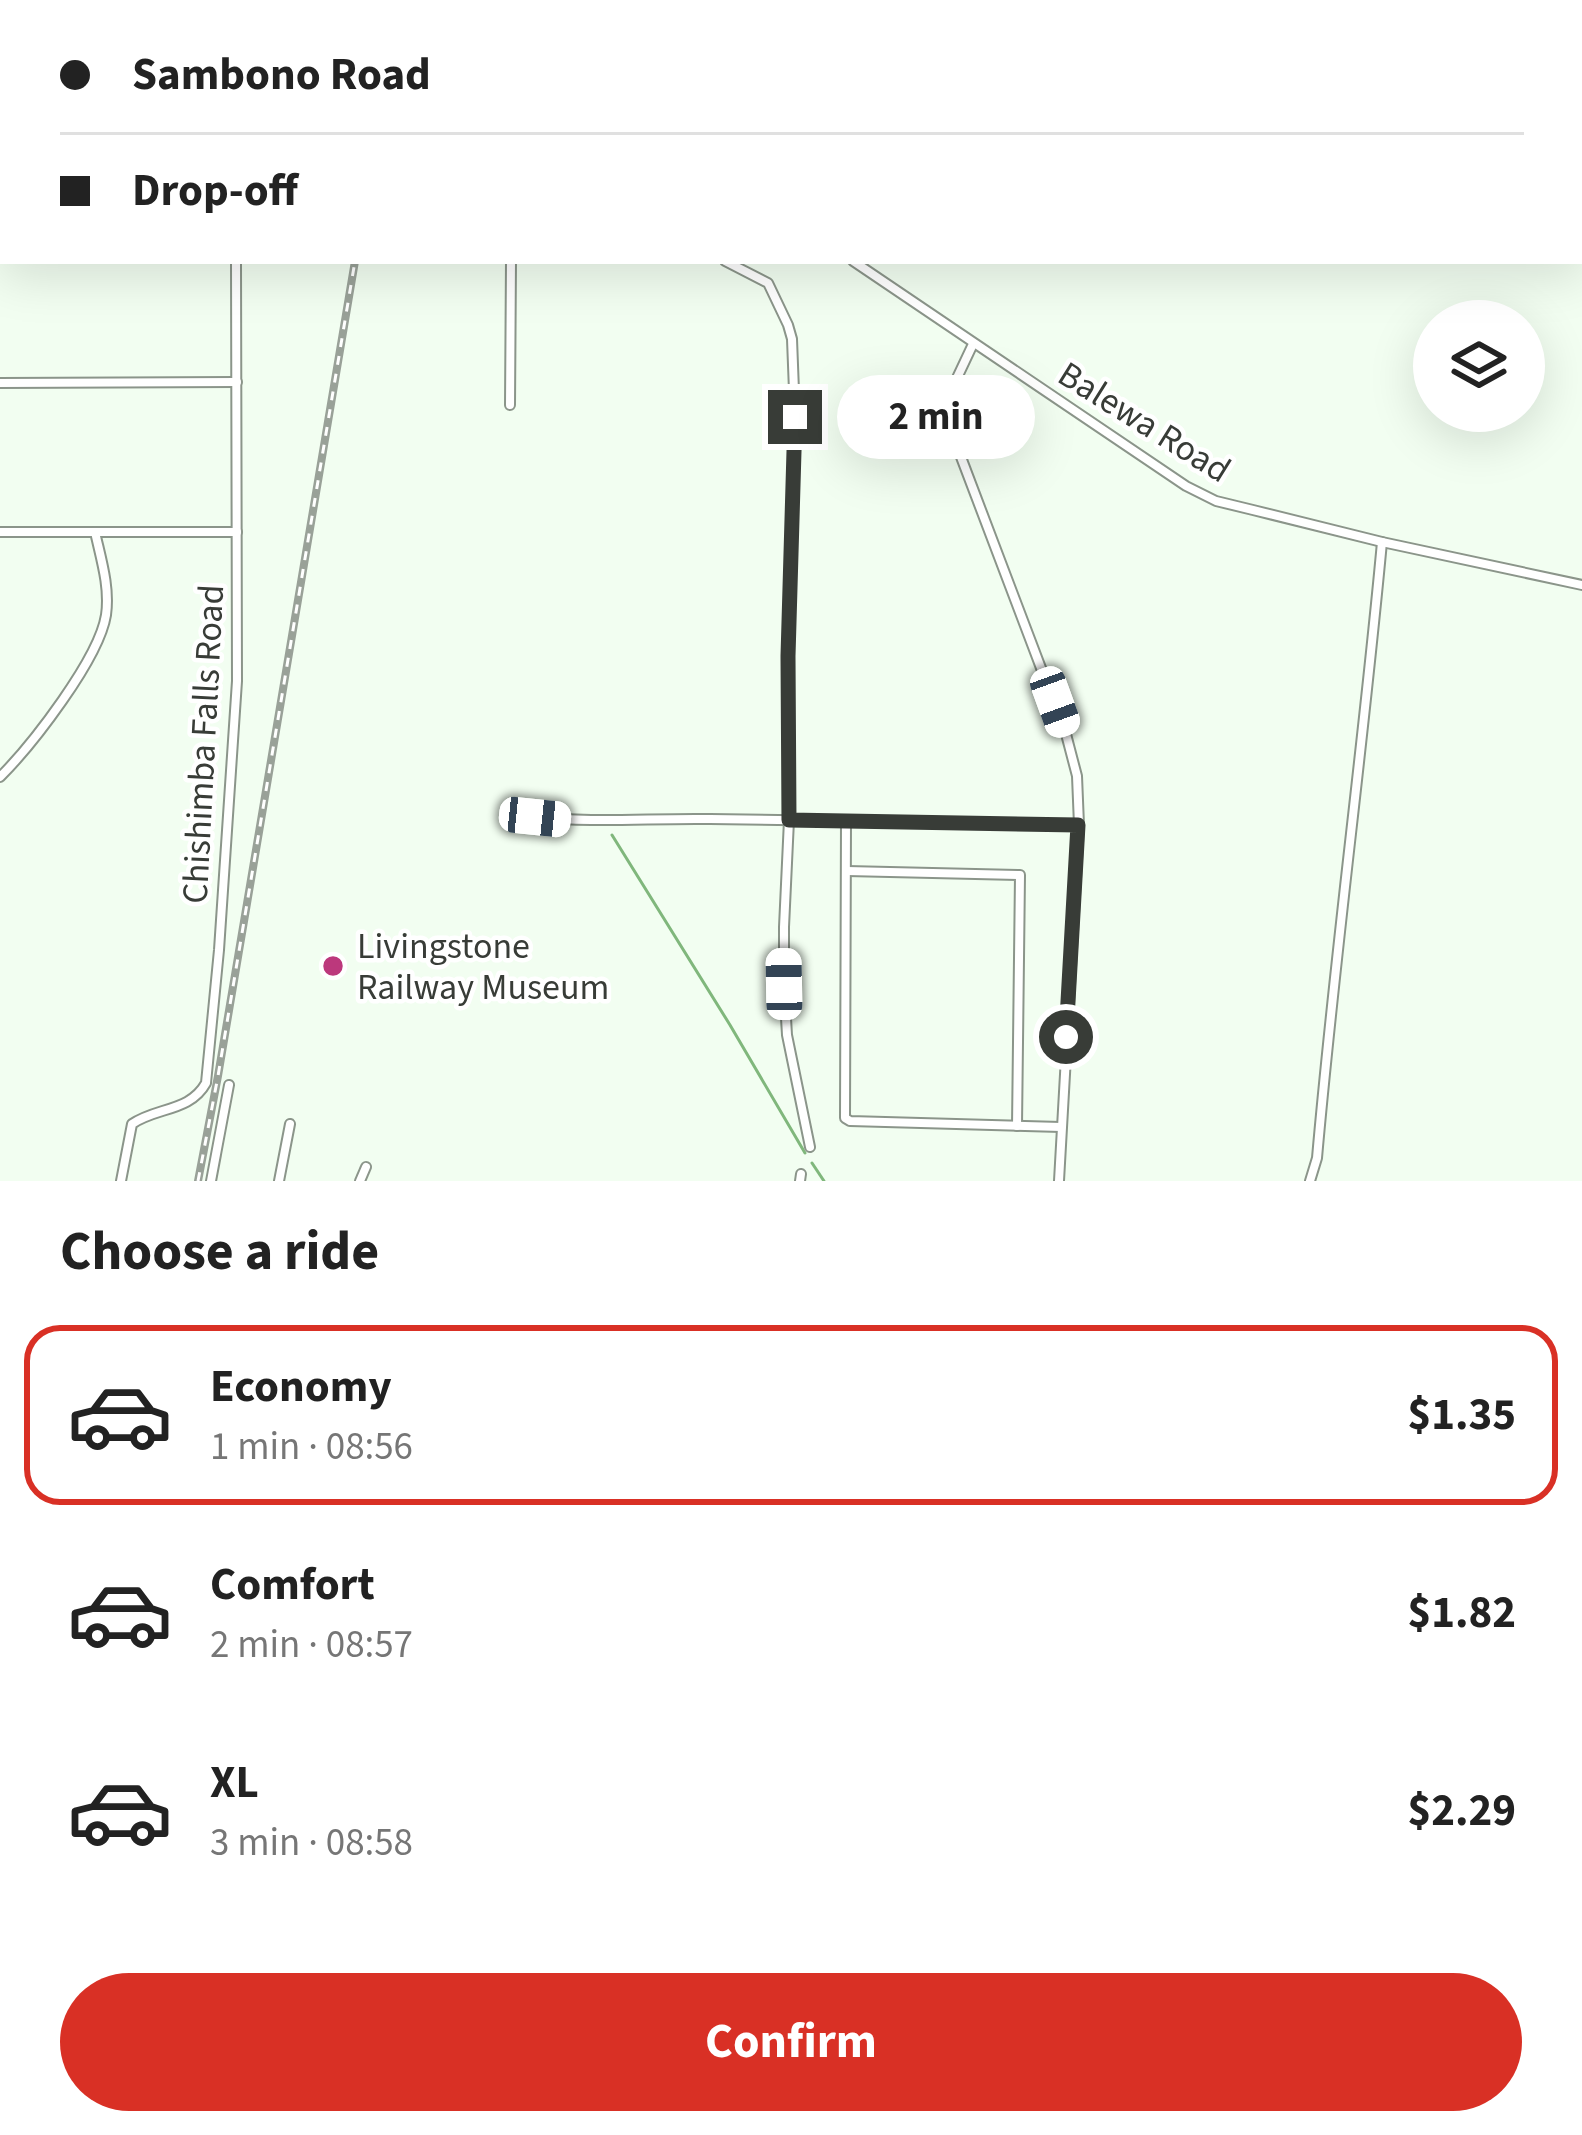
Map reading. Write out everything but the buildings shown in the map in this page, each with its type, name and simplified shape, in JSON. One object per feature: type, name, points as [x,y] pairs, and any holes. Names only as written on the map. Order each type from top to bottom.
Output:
[{"type":"street","name":"Chishimba Falls Road","points":[[121,1181],[131,1124],[191,1102],[206,1083],[237,681],[236,264]]},
{"type":"street","points":[[510,405],[511,264]]},
{"type":"street","points":[[731,264],[768,284],[792,339],[795,417],[785,1017],[810,1147]]},
{"type":"street","name":"Balewa Road","points":[[857,264],[1186,486],[1216,501],[1582,584]]},
{"type":"street","points":[[974,344],[948,398],[950,428],[1066,734],[1077,776],[1059,1181]]},
{"type":"street","points":[[0,383],[237,382]]},
{"type":"street","points":[[0,532],[237,532]]},
{"type":"street","points":[[0,777],[84,668],[101,632],[107,588],[95,532]]},
{"type":"street","points":[[1310,1181],[1318,1158],[1382,542]]},
{"type":"street","points":[[535,817],[580,822],[710,819],[1078,825]]},
{"type":"street","points":[[846,820],[845,1118],[1061,1127]]},
{"type":"street","points":[[847,871],[1020,874],[1017,1126]]},
{"type":"street","points":[[211,1181],[229,1084]]},
{"type":"street","points":[[279,1181],[290,1124]]},
{"type":"street","points":[[361,1181],[366,1167]]},
{"type":"waterway","points":[[612,835],[805,1153]]},
{"type":"waterway","points":[[812,1163],[824,1181]]},
{"type":"railway","points":[[198,1181],[354,264]]},
{"type":"place","name":"Livingstone Railway Museum","points":[[333,966]]},
{"type":"route","points":[[795,417],[789,820],[1078,825],[1066,1037]]}]
